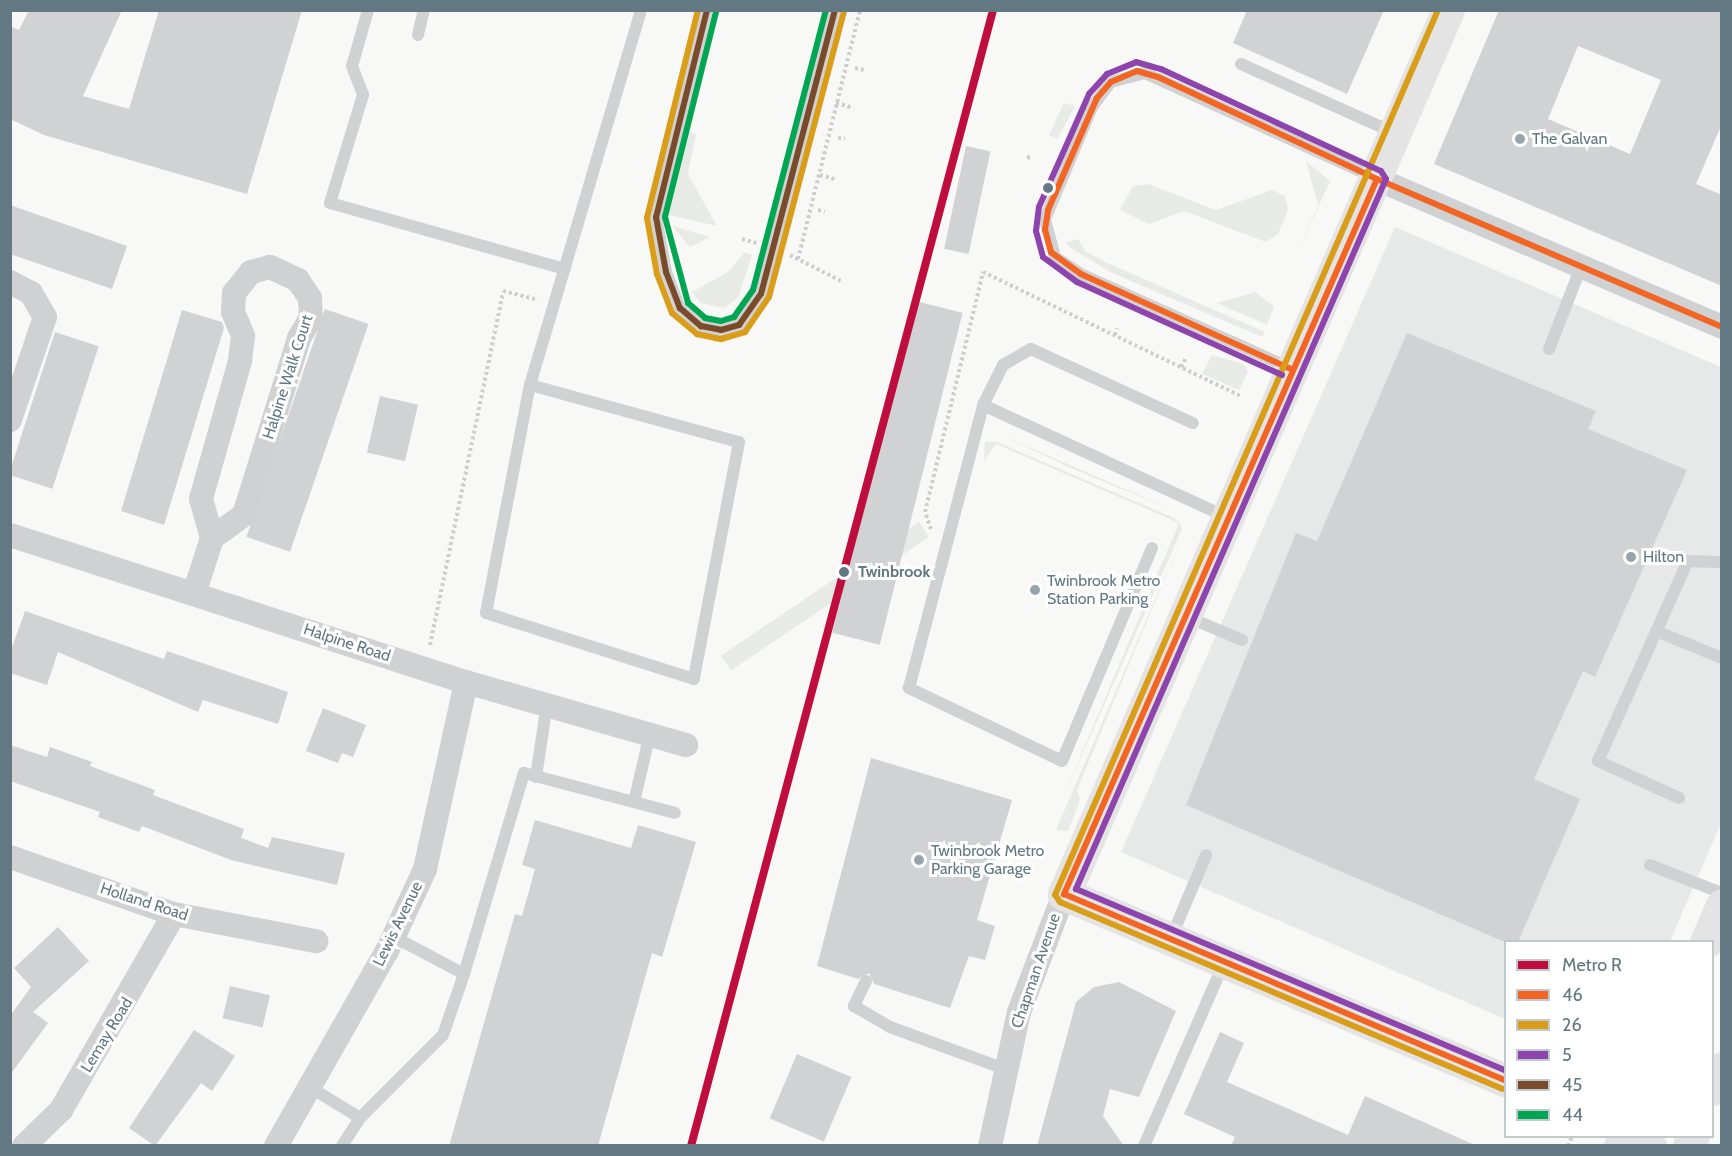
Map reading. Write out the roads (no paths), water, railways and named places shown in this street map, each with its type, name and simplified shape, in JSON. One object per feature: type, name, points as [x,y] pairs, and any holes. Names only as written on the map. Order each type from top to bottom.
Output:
[{"type":"street","name":"Chapman Avenue","points":[[990,1146],[1005,1069],[1064,894],[1291,369],[1377,179],[1448,10]]},
{"type":"street","points":[[1377,179],[1722,327]]},
{"type":"street","name":"Halpine Walk Court","points":[[270,267],[298,280],[310,298],[311,318],[299,338],[244,515],[212,538],[201,499],[240,361],[243,336],[233,312],[234,293],[251,272],[270,267]]},
{"type":"street","points":[[10,282],[31,292],[45,317],[10,420]]},
{"type":"street","name":"Halpine Road","points":[[10,535],[466,682],[686,745]]},
{"type":"street","points":[[194,594],[212,538]]},
{"type":"street","name":"Lewis Avenue","points":[[276,1146],[394,937],[425,869],[466,682]]},
{"type":"street","name":"Holland Road","points":[[10,857],[174,914],[316,941]]},
{"type":"street","points":[[1064,894],[1504,1080]]},
{"type":"street","points":[[1707,940],[1722,905]]},
{"type":"street","name":"Lemay Road","points":[[24,1146],[61,1110],[174,914]]},
{"type":"street","points":[[1714,1087],[1722,1068]]},
{"type":"street","points":[[1636,1138],[1650,1146]]},
{"type":"lane","points":[[368,10],[352,66],[363,95],[330,203],[565,269]]},
{"type":"lane","points":[[418,35],[424,10]]},
{"type":"lane","points":[[530,385],[739,442],[694,679],[486,613],[530,385],[641,10]]},
{"type":"lane","points":[[707,10],[656,216],[666,272],[680,308],[701,326],[721,330],[739,325],[761,294],[835,10]]},
{"type":"lane","points":[[1241,64],[1396,134]]},
{"type":"lane","points":[[1291,369],[1081,274],[1055,257],[1045,219],[1092,107],[1111,81],[1145,73],[1377,179]]},
{"type":"lane","points":[[1549,349],[1581,267]]},
{"type":"lane","points":[[1152,548],[1062,761],[909,688],[983,405],[1003,365],[1031,349],[1193,423]]},
{"type":"lane","points":[[983,405],[1227,517]]},
{"type":"lane","points":[[1679,798],[1598,761],[1688,561],[1722,562]]},
{"type":"lane","points":[[1184,616],[1242,640]]},
{"type":"lane","points":[[1656,632],[1722,658]]},
{"type":"lane","points":[[536,777],[547,704]]},
{"type":"lane","points":[[634,802],[650,734]]},
{"type":"lane","points":[[342,1146],[360,1118],[443,1035],[464,974],[524,773],[675,813]]},
{"type":"lane","points":[[1171,939],[1206,855]]},
{"type":"lane","points":[[1650,865],[1722,893]]},
{"type":"lane","points":[[394,937],[464,974]]},
{"type":"lane","points":[[1144,1146],[1224,962]]},
{"type":"lane","points":[[866,981],[854,1006],[890,1027],[1005,1069]]},
{"type":"lane","points":[[308,1086],[360,1118]]},
{"type":"metro line","name":"R","points":[[691,1146],[993,10]]},
{"type":"place","name":"The Galvan","points":[[1520,139]]},
{"type":"place","name":"Hilton","points":[[1631,557]]},
{"type":"place","name":"Twinbrook","points":[[844,572]]},
{"type":"place","name":"Twinbrook Metro Station Parking","points":[[1035,590]]},
{"type":"place","name":"Twinbrook Metro Parking Garage","points":[[919,860]]}]
